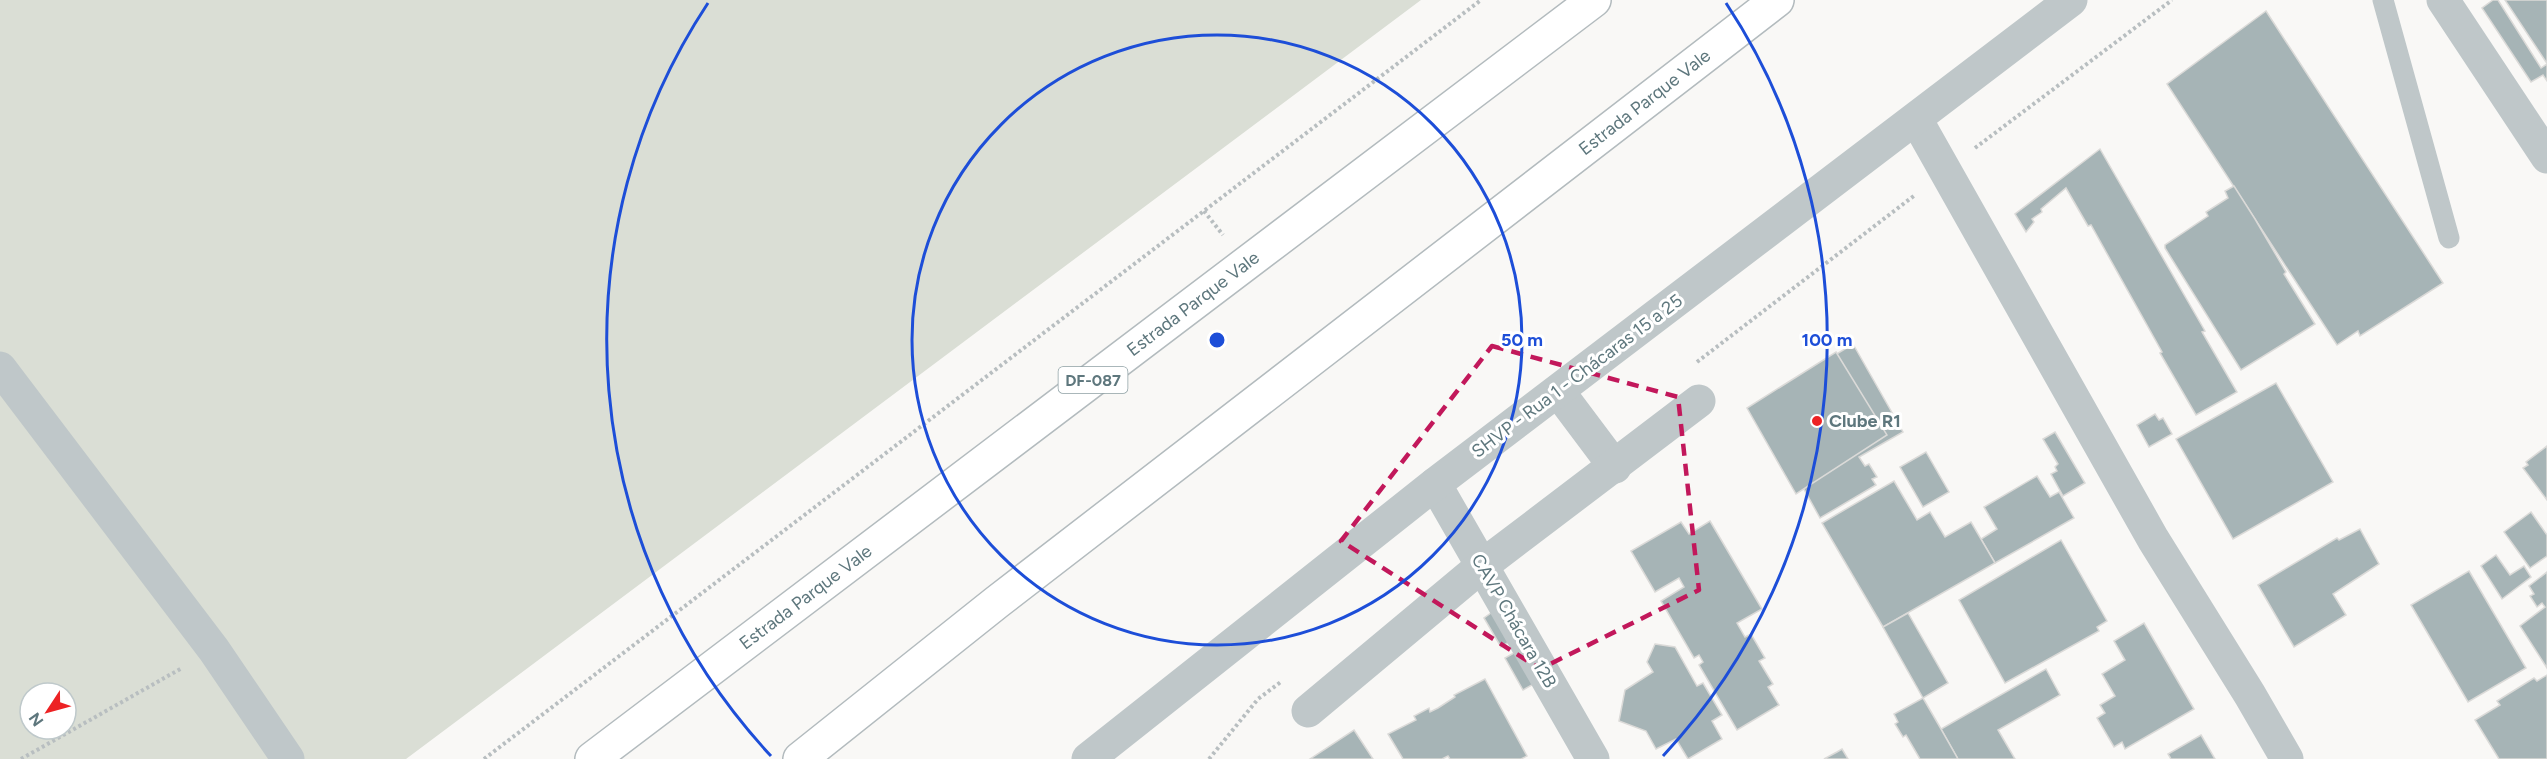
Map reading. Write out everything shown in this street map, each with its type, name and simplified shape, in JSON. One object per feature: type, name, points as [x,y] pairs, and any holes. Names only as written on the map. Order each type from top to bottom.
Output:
[{"type":"main road","name":"Estrada Parque Vale","points":[[592,759],[1594,0]]},
{"type":"main road","name":"Estrada Parque Vale","points":[[800,759],[998,602],[1778,0]]},
{"type":"street","name":"SHVP - Rua 1 - Chácaras 15 a 25","points":[[1088,759],[1435,484],[2071,0]]},
{"type":"street","points":[[2443,0],[2547,157]]},
{"type":"street","points":[[1916,119],[2153,539],[2287,759]]},
{"type":"street","points":[[0,368],[214,650],[288,759]]},
{"type":"street","points":[[1558,391],[1614,466]]},
{"type":"street","points":[[1308,711],[1483,566],[1700,401]]},
{"type":"street","name":"CAVP Chácara 12B","points":[[1435,484],[1593,759]]},
{"type":"lane","points":[[2383,0],[2449,238]]},
{"type":"path","points":[[484,759],[1481,0]]},
{"type":"path","points":[[21,759],[214,650]]},
{"type":"highlighted area","points":[[1492,346],[1678,397],[1699,590],[1540,669],[1341,541]]},
{"type":"shaded area","points":[[0,0],[1421,0],[406,759],[0,759]]},
{"type":"building","points":[[2493,0],[2498,0],[2541,68],[2547,64],[2547,81],[2543,75],[2531,82],[2482,8]]},
{"type":"building","points":[[2505,0],[2547,0],[2547,63],[2546,62]]},
{"type":"building","points":[[2266,11],[2443,283],[2360,336],[2358,331],[2337,345],[2167,84]]},
{"type":"building","points":[[2100,149],[2205,331],[2202,332],[2237,392],[2196,415],[2091,225],[2088,226],[2066,188],[2041,209],[2042,212],[2032,219],[2034,222],[2026,232],[2015,214]]},
{"type":"building","points":[[2234,186],[2315,324],[2241,370],[2165,248],[2165,245],[2208,216],[2206,212],[2228,198],[2225,191]]},
{"type":"building","name":"Clube R1","points":[[1853,344],[1903,432],[1859,457],[1865,466],[1869,464],[1877,477],[1872,479],[1876,485],[1820,518],[1756,403]]},
{"type":"building","name":"Clube R1","points":[[1836,352],[1887,435],[1796,494],[1747,408]]},
{"type":"building","points":[[2276,383],[2333,482],[2233,539],[2176,439]]},
{"type":"building","points":[[2155,414],[2159,420],[2163,418],[2172,434],[2149,447],[2137,425]]},
{"type":"building","points":[[2055,432],[2085,483],[2063,496],[2051,474],[2057,471],[2055,467],[2058,464],[2043,439]]},
{"type":"building","points":[[2547,446],[2547,500],[2523,468],[2528,465],[2526,462]]},
{"type":"building","points":[[1926,452],[1949,492],[1923,507],[1900,467]]},
{"type":"building","points":[[2037,476],[2050,497],[2059,492],[2074,518],[1995,563],[1981,539],[1997,529],[1984,507]]},
{"type":"building","points":[[1894,481],[1917,520],[1930,512],[1945,537],[1971,522],[1995,563],[1883,627],[1822,523]]},
{"type":"building","points":[[2531,512],[2547,535],[2547,556],[2530,568],[2504,532]]},
{"type":"building","points":[[1710,521],[1762,609],[1737,623],[1745,637],[1751,634],[1765,658],[1759,661],[1773,684],[1768,687],[1779,705],[1737,730],[1699,665],[1703,662],[1699,655],[1694,658],[1661,601],[1684,587],[1679,578],[1655,592],[1631,551],[1681,522],[1689,534]]},
{"type":"building","points":[[2360,529],[2379,564],[2333,594],[2346,615],[2294,647],[2258,585],[2337,538],[2339,540]]},
{"type":"building","points":[[2061,540],[2107,621],[2097,627],[2099,631],[2005,683],[1959,600]]},
{"type":"building","points":[[2496,555],[2510,575],[2524,566],[2531,577],[2502,599],[2481,566]]},
{"type":"building","points":[[2469,571],[2526,668],[2468,702],[2411,605]]},
{"type":"building","points":[[2547,572],[2547,668],[2520,626],[2545,607],[2542,603],[2537,607],[2530,596],[2534,594],[2529,586]]},
{"type":"building","points":[[1505,603],[1522,634],[1501,647],[1484,618]]},
{"type":"building","points":[[1908,613],[1948,683],[1923,698],[1883,627]]},
{"type":"building","points":[[2144,623],[2194,709],[2125,749],[2122,742],[2114,747],[2097,718],[2105,713],[2100,705],[2115,696],[2102,674],[2125,660],[2114,641]]},
{"type":"building","points":[[1655,644],[1675,647],[1697,686],[1703,683],[1722,715],[1712,721],[1722,739],[1688,759],[1676,739],[1656,749],[1646,731],[1619,721],[1625,690],[1653,672],[1647,662]]},
{"type":"building","points":[[1528,645],[1546,677],[1523,690],[1505,658]]},
{"type":"building","points":[[2046,669],[2060,695],[1998,730],[2015,759],[1958,759],[1941,729]]},
{"type":"building","points":[[2547,675],[2547,759],[2499,759],[2475,720],[2500,705],[2497,701],[2534,678],[2537,681]]},
{"type":"building","points":[[1485,679],[1527,756],[1521,759],[1450,759],[1448,756],[1442,759],[1403,759],[1388,734],[1416,720],[1414,716],[1429,708],[1430,712],[1438,708],[1455,697],[1454,695]]},
{"type":"building","points":[[1923,698],[1958,759],[1920,759],[1906,735],[1903,737],[1895,724],[1898,722],[1894,714]]},
{"type":"building","points":[[1354,730],[1373,759],[1310,759]]},
{"type":"building","points":[[2201,735],[2215,759],[2171,759],[2168,754]]},
{"type":"building","points":[[1842,749],[1848,759],[1824,759],[1837,752]]},
{"type":"place","name":"Clube R1","points":[[1817,421]]}]
